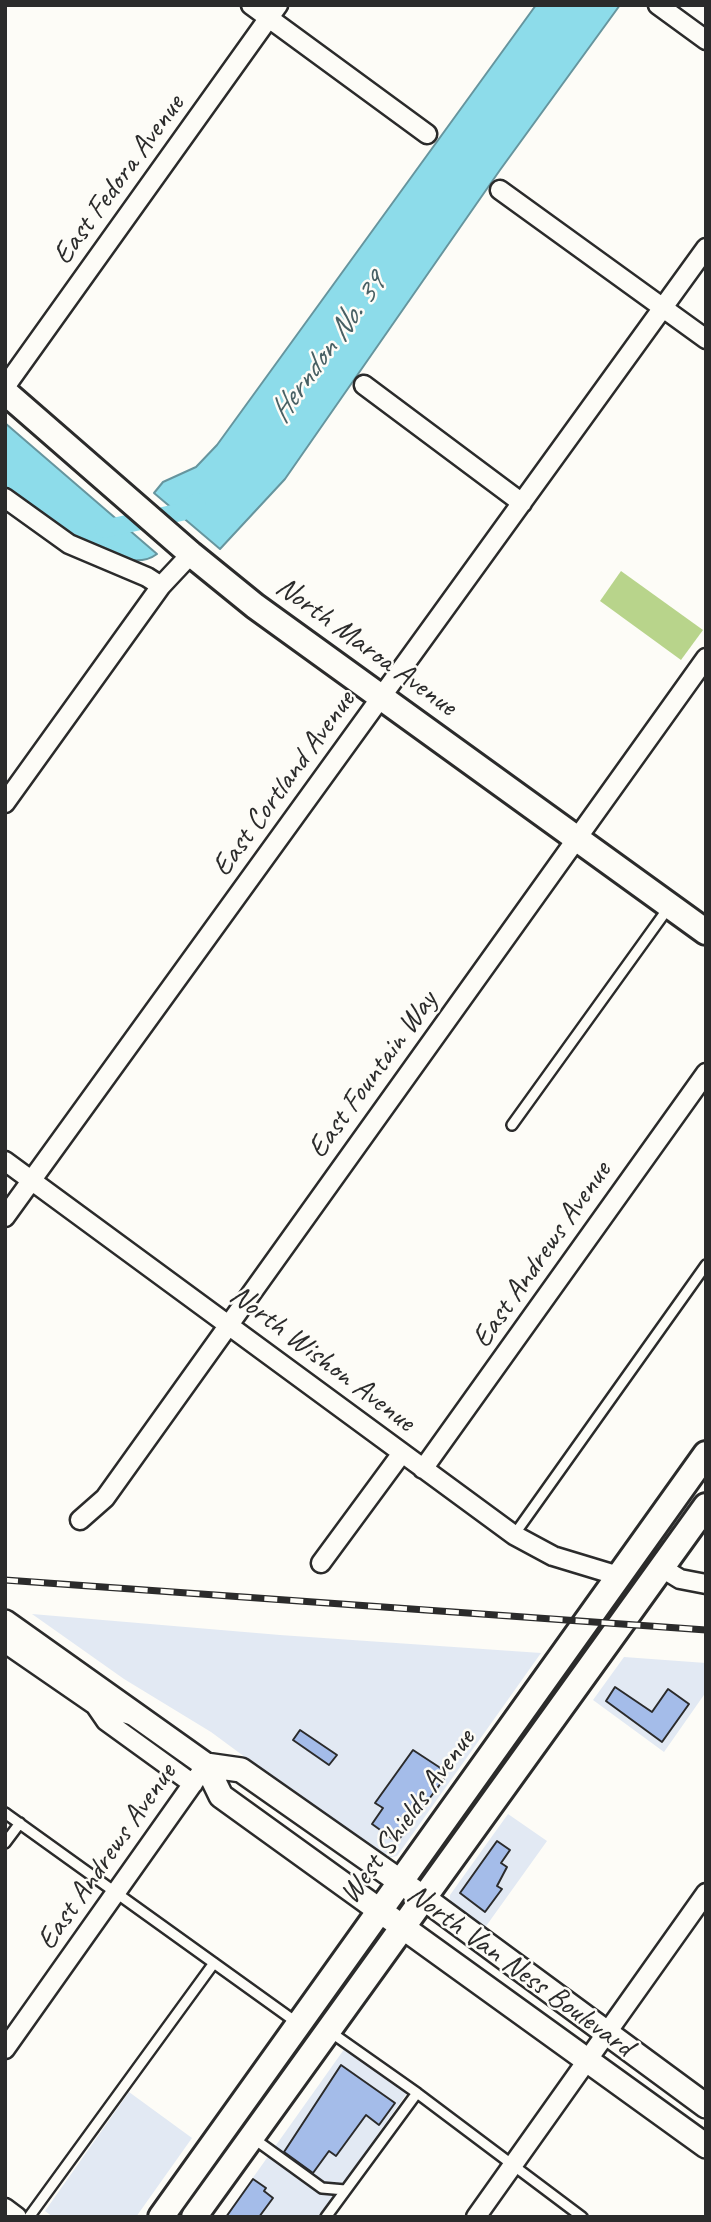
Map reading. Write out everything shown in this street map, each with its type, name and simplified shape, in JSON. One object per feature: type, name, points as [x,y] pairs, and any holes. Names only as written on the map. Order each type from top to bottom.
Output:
[{"type":"main road","name":"North Maroa Avenue","points":[[5,389],[191,554],[255,606],[706,932]]},
{"type":"main road","name":"West Shields Avenue","points":[[161,2217],[706,1454]]},
{"type":"main road","name":"West Shields Avenue","points":[[194,2217],[706,1506]]},
{"type":"street","points":[[251,5],[273,12],[427,134]]},
{"type":"street","points":[[658,5],[706,40]]},
{"type":"street","name":"East Fedora Avenue","points":[[5,389],[273,12]]},
{"type":"street","points":[[500,190],[706,339]]},
{"type":"street","name":"East Cortland Avenue","points":[[5,1217],[706,248]]},
{"type":"street","points":[[363,385],[522,503]]},
{"type":"street","points":[[5,498],[69,544],[148,577],[161,586]]},
{"type":"street","points":[[5,803],[161,586],[191,554]]},
{"type":"street","name":"East Fountain Way","points":[[80,1520],[105,1497],[706,658]]},
{"type":"street","name":"East Andrews Avenue","points":[[423,1469],[706,1073]]},
{"type":"street","name":"North Wishon Avenue","points":[[5,1161],[514,1535],[553,1556],[619,1576]]},
{"type":"street","points":[[321,1563],[402,1453]]},
{"type":"street","points":[[662,1568],[680,1579],[706,1584]]},
{"type":"street","name":"North Van Ness Boulevard","points":[[5,1622],[140,1718],[220,1796],[706,2146]]},
{"type":"street","points":[[5,1643],[94,1705],[107,1721],[200,1775]]},
{"type":"street","points":[[94,1705],[140,1718]]},
{"type":"street","name":"North Van Ness Boulevard","points":[[200,1775],[241,1770],[425,1899],[706,2106]]},
{"type":"street","name":"East Andrews Avenue","points":[[5,2049],[200,1775]]},
{"type":"street","points":[[476,2217],[706,1893]]},
{"type":"street","points":[[5,2208],[17,2217]]},
{"type":"lane","points":[[512,1125],[670,906]]},
{"type":"lane","points":[[514,1535],[706,1265]]},
{"type":"lane","points":[[5,1813],[298,2023]]},
{"type":"lane","points":[[5,1843],[20,1824]]},
{"type":"lane","points":[[29,2217],[214,1963]]},
{"type":"lane","points":[[329,2031],[417,2093],[582,2217]]},
{"type":"lane","points":[[326,2217],[417,2093]]},
{"type":"lane","points":[[251,2137],[322,2188],[345,2190]]},
{"type":"shaded area","points":[[32,1614],[541,1653],[397,1856],[383,1859],[211,1732],[124,1679]]},
{"type":"shaded area","points":[[624,1657],[706,1663],[706,1692],[664,1752],[593,1700]]},
{"type":"shaded area","points":[[508,1814],[547,1841],[484,1929],[450,1905],[450,1895]]},
{"type":"shaded area","points":[[345,2048],[407,2093],[319,2217],[225,2217]]},
{"type":"shaded area","points":[[129,2092],[192,2138],[136,2217],[53,2217],[45,2211]]},
{"type":"green space","points":[[621,571],[703,630],[681,660],[600,601]]},
{"type":"water","points":[[536,5],[620,5],[500,170],[285,479],[220,549],[154,493],[163,482],[196,467],[217,445]]},
{"type":"water","points":[[5,423],[157,554],[141,560],[122,559],[101,551],[57,526],[5,487]]},
{"type":"building","points":[[615,1687],[652,1712],[668,1689],[689,1704],[662,1742],[606,1701]]},
{"type":"building","points":[[300,1730],[337,1755],[329,1765],[293,1740]]},
{"type":"building","points":[[413,1750],[442,1769],[438,1775],[444,1779],[397,1842],[372,1824],[383,1808],[375,1803]]},
{"type":"building","points":[[497,1841],[510,1850],[501,1863],[507,1867],[497,1886],[502,1889],[485,1912],[460,1893]]},
{"type":"building","points":[[341,2065],[395,2103],[379,2125],[366,2115],[336,2156],[329,2151],[313,2173],[284,2152]]},
{"type":"building","points":[[253,2179],[266,2188],[264,2191],[273,2198],[259,2217],[226,2217]]},
{"type":"waterway","name":"Herndon No. 39","points":[[104,529],[181,512],[197,502]]},
{"type":"railway","points":[[5,1580],[706,1630]]}]
